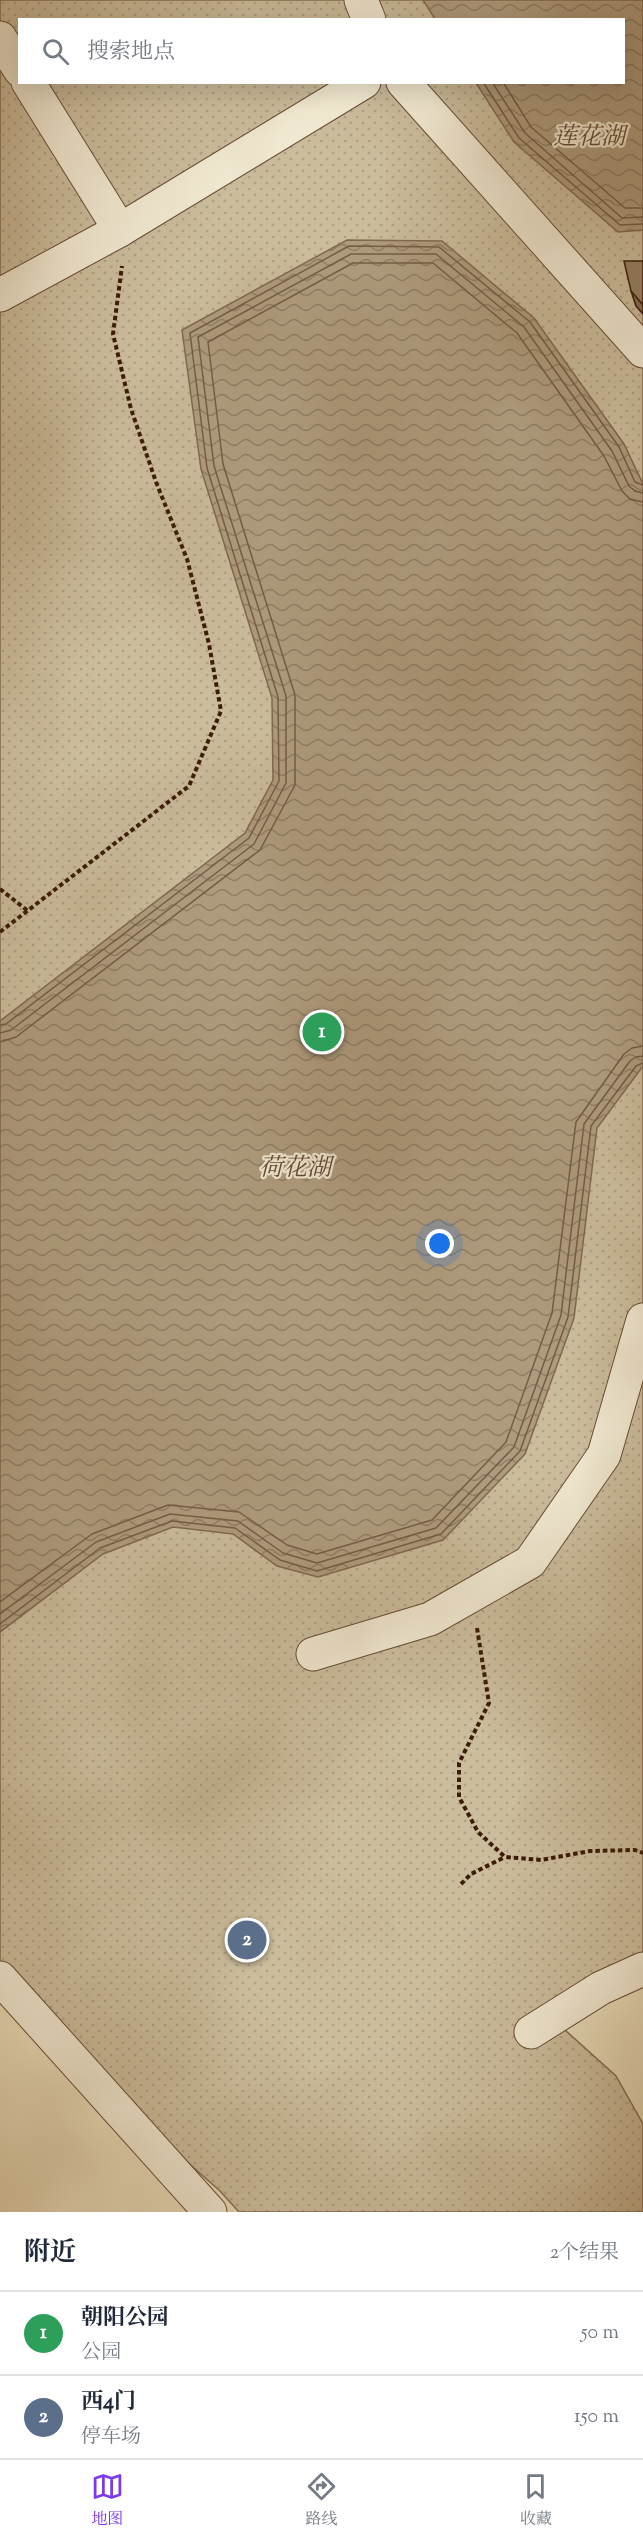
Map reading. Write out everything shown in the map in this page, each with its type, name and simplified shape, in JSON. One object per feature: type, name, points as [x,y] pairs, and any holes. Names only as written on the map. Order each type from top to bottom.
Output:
[{"type":"lane","points":[[361,0],[368,18]]},
{"type":"lane","points":[[0,38],[18,66]]},
{"type":"lane","points":[[29,84],[120,230]]},
{"type":"lane","points":[[0,296],[120,230],[361,84]]},
{"type":"lane","points":[[405,84],[643,351]]},
{"type":"lane","points":[[313,1654],[430,1619],[530,1562],[603,1455],[643,1320]]},
{"type":"lane","points":[[531,2032],[601,1988],[643,1969]]},
{"type":"lane","points":[[0,1978],[210,2212]]},
{"type":"path","points":[[0,932],[189,786],[221,711],[209,644],[187,559],[156,482],[131,409],[113,334],[123,264],[120,230]]},
{"type":"path","points":[[0,889],[28,911]]},
{"type":"path","points":[[478,1591],[477,1624],[489,1703],[459,1763],[459,1797],[478,1832],[505,1857]]},
{"type":"path","points":[[461,1884],[471,1874],[505,1857],[541,1860],[590,1851],[635,1850],[643,1853]]},
{"type":"shaded area","points":[[0,0],[643,0],[643,1981],[565,2030],[616,2076],[643,2124],[643,2212],[239,2212],[220,2191],[0,1996]]},
{"type":"water","name":"莲花湖","points":[[423,0],[643,0],[643,230],[618,232],[514,142],[477,84],[625,84],[625,18],[434,18]]},
{"type":"water","name":"荷花湖","points":[[347,240],[442,241],[534,318],[624,444],[643,484],[643,1066],[597,1128],[574,1318],[525,1454],[443,1540],[318,1577],[277,1566],[233,1534],[173,1527],[103,1554],[0,1632],[0,1021],[245,833],[273,780],[272,698],[201,469],[182,330]]},
{"type":"building","points":[[624,261],[643,261],[643,305],[631,291]]},
{"type":"place","name":"朝阳公园","points":[[322,1032]]},
{"type":"place","name":"西4门","points":[[247,1940]]}]
